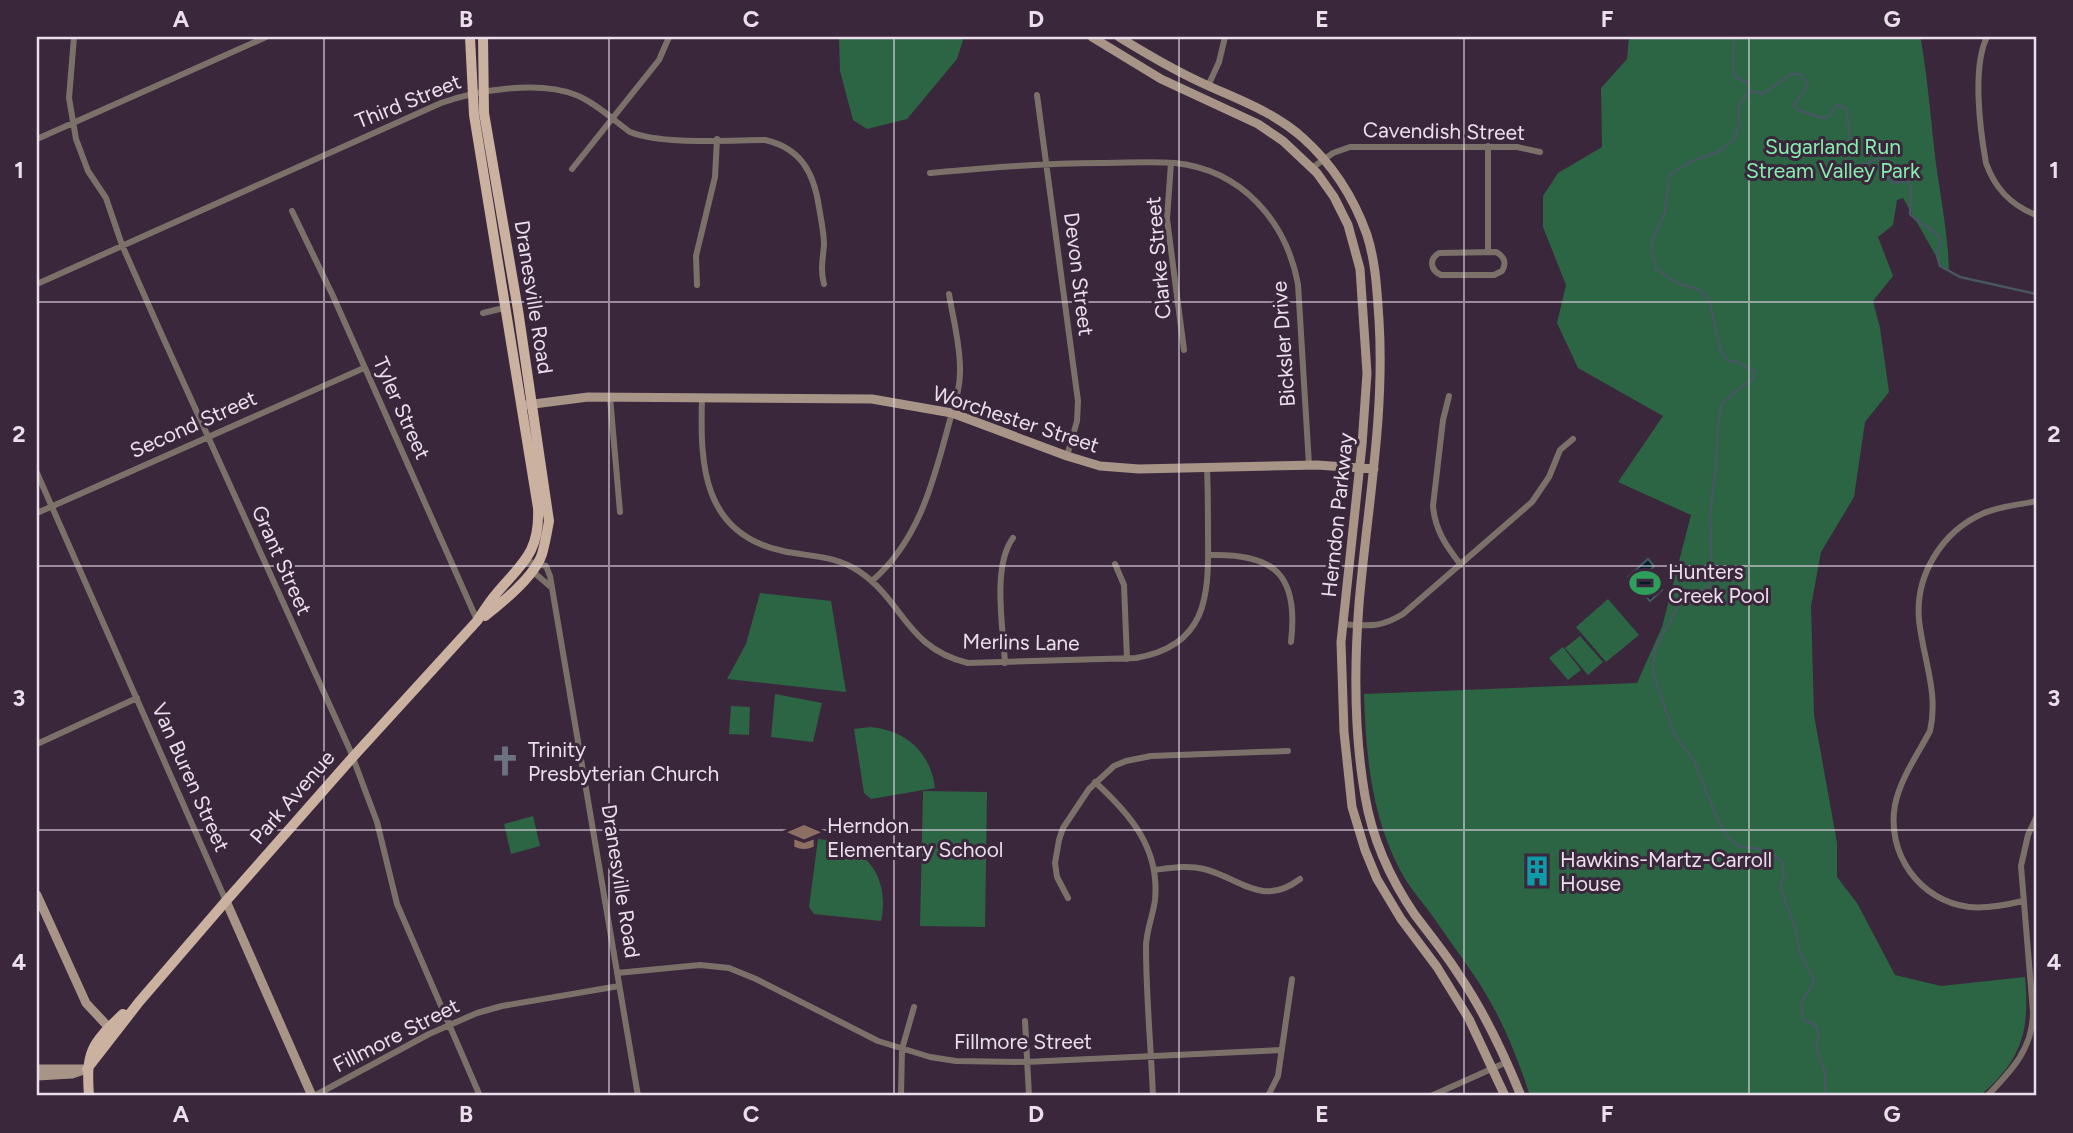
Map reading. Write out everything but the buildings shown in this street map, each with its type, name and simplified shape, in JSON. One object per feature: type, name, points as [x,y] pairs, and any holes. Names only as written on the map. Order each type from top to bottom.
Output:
[{"type":"main road","name":"Dranesville Road","points":[[470,37],[504,308],[527,405],[538,521],[537,532],[526,561]]},
{"type":"main road","name":"Dranesville Road","points":[[483,37],[477,92],[527,405],[549,521],[542,554],[535,567]]},
{"type":"main road","name":"Herndon Parkway","points":[[1092,37],[1175,86],[1264,128],[1283,141],[1312,168],[1342,211],[1353,239],[1360,269],[1367,389],[1343,624],[1341,672],[1346,762],[1352,807],[1377,879],[1392,906],[1469,1018],[1505,1096]]},
{"type":"main road","name":"Herndon Parkway","points":[[1119,37],[1157,60],[1266,112],[1297,133],[1325,159],[1357,209],[1374,265],[1381,385],[1356,672],[1360,756],[1366,800],[1376,837],[1398,886],[1483,1013],[1521,1096]]},
{"type":"main road","name":"Worchester Street","points":[[527,405],[588,397],[860,399],[901,403],[952,413],[1100,466],[1309,465],[1374,470]]},
{"type":"main road","name":"Park Avenue","points":[[87,1069],[111,1030],[139,1002],[352,758],[477,621],[494,596],[526,561]]},
{"type":"main road","name":"Park Avenue","points":[[477,621],[502,602],[535,567]]},
{"type":"main road","points":[[37,895],[86,1003],[111,1030]]},
{"type":"main road","name":"Van Buren Street","points":[[226,901],[313,1096]]},
{"type":"main road","points":[[37,1069],[87,1069]]},
{"type":"main road","points":[[37,1076],[72,1074],[87,1069]]},
{"type":"main road","points":[[87,1069],[89,1096]]},
{"type":"street","name":"Grant Street","points":[[74,37],[69,97],[72,124],[88,171],[106,198],[122,245],[352,758],[377,822],[397,904],[480,1096]]},
{"type":"street","points":[[37,139],[266,37]]},
{"type":"street","points":[[572,169],[659,60],[668,37]]},
{"type":"street","points":[[1208,86],[1226,37]]},
{"type":"street","points":[[1987,37],[1978,76],[1986,163],[1991,176],[2005,196],[2036,215]]},
{"type":"street","name":"Third Street","points":[[37,284],[441,103],[477,92],[551,89],[588,101],[638,135],[668,139],[775,142],[795,153],[815,182],[823,234],[821,267],[824,284]]},
{"type":"street","name":"Devon Street","points":[[1037,96],[1078,401],[1077,421],[1067,456]]},
{"type":"street","points":[[697,285],[696,256],[715,177],[717,139]]},
{"type":"street","points":[[1488,146],[1488,252]]},
{"type":"street","name":"Cavendish Street","points":[[1312,168],[1342,149],[1350,147],[1517,146],[1540,152]]},
{"type":"street","name":"Bicksler Drive","points":[[930,173],[1046,163],[1171,163],[1208,171],[1240,187],[1271,218],[1289,248],[1298,284],[1309,465]]},
{"type":"street","name":"Clarke Street","points":[[1171,163],[1167,219],[1184,350]]},
{"type":"street","name":"Tyler Street","points":[[292,211],[328,285],[477,621]]},
{"type":"street","points":[[1488,252],[1496,252],[1503,258],[1504,267],[1499,274],[1441,275],[1433,269],[1433,259],[1439,253],[1488,252]]},
{"type":"street","points":[[872,581],[905,544],[927,502],[952,413],[960,370],[950,294]]},
{"type":"street","points":[[483,313],[504,308]]},
{"type":"street","name":"Second Street","points":[[37,513],[364,368]]},
{"type":"street","points":[[1449,396],[1443,420],[1433,506],[1441,539],[1461,565]]},
{"type":"street","points":[[610,397],[620,512]]},
{"type":"street","name":"Merlins Lane","points":[[702,398],[701,451],[705,479],[715,501],[735,527],[759,543],[776,550],[838,560],[861,572],[872,581],[914,633],[932,649],[968,663],[1127,659],[1160,652],[1182,638],[1203,608],[1207,596],[1207,467]]},
{"type":"street","points":[[1343,624],[1372,627],[1384,625],[1403,614],[1532,502],[1549,477],[1560,450],[1573,439]]},
{"type":"street","name":"Van Buren Street","points":[[37,473],[226,901]]},
{"type":"street","points":[[2023,901],[1972,907],[1959,905],[1935,895],[1906,867],[1896,842],[1894,816],[1900,790],[1930,731],[1932,721],[1933,694],[1919,621],[1921,591],[1931,562],[1948,538],[1972,519],[1998,509],[2036,501]]},
{"type":"street","points":[[1004,663],[1002,563],[1013,538]]},
{"type":"street","points":[[1209,555],[1244,555],[1255,558],[1281,577],[1293,608],[1291,642]]},
{"type":"street","name":"Dranesville Road","points":[[526,561],[535,567],[553,589]]},
{"type":"street","points":[[1115,564],[1124,585],[1127,659]]},
{"type":"street","name":"Dranesville Road","points":[[535,567],[546,566],[553,589],[638,1096]]},
{"type":"street","points":[[37,744],[137,698]]},
{"type":"street","points":[[1068,898],[1057,877],[1055,863],[1063,828],[1095,782],[1114,766],[1138,757],[1289,751]]},
{"type":"street","points":[[1095,782],[1119,804],[1138,827],[1146,841],[1154,870],[1155,900],[1146,944],[1153,1096]]},
{"type":"street","points":[[1987,1096],[2013,1069],[2028,1044],[2033,1018],[2034,984],[2021,866],[2023,850],[2036,817]]},
{"type":"street","points":[[1154,870],[1178,867],[1205,870],[1240,886],[1265,891],[1284,888],[1300,879]]},
{"type":"street","name":"Fillmore Street","points":[[617,973],[700,965],[729,968],[757,979],[862,1034],[902,1049],[956,1061],[1026,1062],[1281,1050]]},
{"type":"street","points":[[1268,1096],[1278,1076],[1292,979]]},
{"type":"street","name":"Fillmore Street","points":[[313,1096],[448,1024],[502,1006],[619,986]]},
{"type":"street","points":[[901,1096],[902,1049],[914,1007]]},
{"type":"street","points":[[1025,1021],[1030,1096]]},
{"type":"street","points":[[1431,1096],[1507,1062]]},
{"type":"green space","points":[[839,37],[964,37],[957,59],[907,119],[867,129],[853,120],[840,71]]},
{"type":"green space","name":"Sugarland Run Stream Valley Park","points":[[1629,37],[1919,37],[1921,40],[1949,271],[1944,270],[1903,198],[1897,200],[1893,225],[1878,237],[1893,276],[1873,301],[1880,328],[1889,392],[1865,422],[1854,497],[1821,552],[1811,606],[1814,715],[1837,843],[1837,877],[1857,903],[1895,975],[1941,986],[2025,977],[2026,1013],[2020,1043],[2005,1070],[1980,1096],[1530,1096],[1512,1047],[1490,1000],[1404,877],[1382,828],[1366,740],[1364,694],[1637,683],[1662,627],[1691,515],[1618,482],[1663,416],[1578,368],[1557,323],[1566,285],[1543,227],[1543,196],[1558,173],[1602,147],[1601,88],[1627,59]]},
{"type":"green space","points":[[760,593],[831,601],[846,692],[727,679],[746,644]]},
{"type":"green space","points":[[1608,599],[1639,635],[1606,662],[1576,627]]},
{"type":"green space","points":[[1580,636],[1603,662],[1588,675],[1565,648]]},
{"type":"green space","points":[[1563,647],[1581,670],[1568,680],[1549,658]]},
{"type":"green space","points":[[775,694],[822,703],[813,742],[771,737]]},
{"type":"green space","points":[[731,706],[750,707],[749,735],[729,734]]},
{"type":"green space","points":[[871,727],[895,733],[914,745],[928,763],[935,788],[871,799],[864,793],[854,729]]},
{"type":"green space","points":[[923,791],[987,792],[985,927],[920,926]]},
{"type":"green space","points":[[533,816],[540,846],[511,854],[504,824]]},
{"type":"green space","points":[[818,839],[834,841],[848,847],[870,864],[882,889],[881,921],[814,914],[809,907]]},
{"type":"water","name":"Hunters Creek Pool","points":[[1648,559],[1654,566],[1648,573],[1662,590],[1650,601],[1628,577]]},
{"type":"waterway","points":[[1733,37],[1735,77],[1748,83],[1749,91],[1740,104],[1740,124],[1733,141],[1717,152],[1690,162],[1669,175],[1665,212],[1653,239],[1651,251],[1657,270],[1679,284],[1699,289],[1709,299],[1720,349],[1728,361],[1738,362],[1755,372],[1753,379],[1722,404],[1718,422],[1710,512],[1712,583],[1680,603],[1655,649],[1653,673],[1674,734],[1694,761],[1719,823],[1728,837],[1740,847],[1756,848],[1782,862],[1784,875],[1780,887],[1796,930],[1799,951],[1814,981],[1801,1006],[1804,1020],[1815,1025],[1819,1034],[1816,1047],[1825,1073],[1825,1096]]},
{"type":"waterway","points":[[1750,91],[1763,94],[1791,74],[1800,74],[1807,82],[1805,91],[1794,104],[1798,110],[1821,118],[1828,117],[1837,105],[1846,108],[1850,133],[1845,154],[1847,164],[1852,169],[1880,158],[1886,161],[1888,177],[1892,183],[1908,181],[1911,185],[1910,214],[1941,239],[1937,256],[1940,266],[1960,277],[2036,294]]},
{"type":"place","name":"Hunters Creek Pool","points":[[1645,583]]},
{"type":"place","name":"Trinity Presbyterian Church","points":[[505,761]]},
{"type":"place","name":"Herndon Elementary School","points":[[804,837]]},
{"type":"place","name":"Hawkins-Martz-Carroll House","points":[[1537,871]]}]
